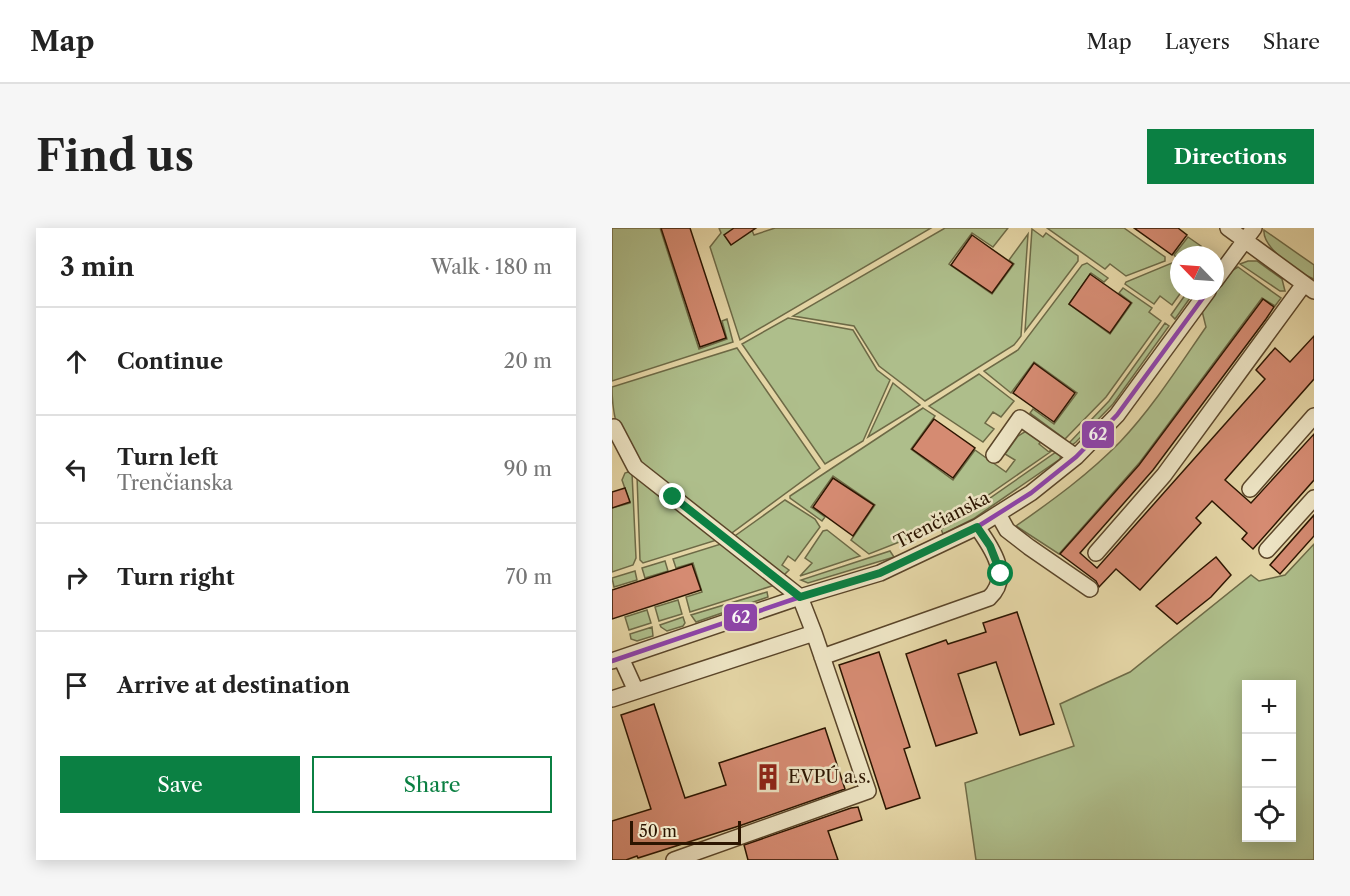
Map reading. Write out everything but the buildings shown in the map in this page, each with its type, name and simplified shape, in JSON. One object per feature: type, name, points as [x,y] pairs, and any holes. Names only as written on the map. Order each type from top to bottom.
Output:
[{"type":"street","points":[[1096,553],[1164,475],[1309,288],[1249,234],[1228,228]]},
{"type":"street","points":[[1224,269],[1249,234]]},
{"type":"street","name":"Trenčianska","points":[[617,660],[800,597],[880,573],[977,527],[1031,493],[1076,457],[1117,415],[1201,300]]},
{"type":"street","points":[[1250,489],[1314,417]]},
{"type":"street","points":[[994,454],[1020,418],[1076,457]]},
{"type":"street","points":[[612,428],[614,427],[635,467],[800,597],[868,791],[674,860]]},
{"type":"street","points":[[1267,550],[1314,498]]},
{"type":"street","points":[[998,514],[1007,530],[1090,589]]},
{"type":"street","points":[[822,657],[989,598],[998,590],[1001,574],[990,546],[977,527]]},
{"type":"street","points":[[612,699],[814,633]]},
{"type":"street","points":[[617,660],[636,691]]},
{"type":"green space","points":[[612,228],[660,228],[699,349],[727,339],[722,321],[727,319],[733,342],[612,381]]},
{"type":"green space","points":[[719,228],[751,228],[754,235],[775,228],[931,228],[740,340],[710,247],[721,233]]},
{"type":"green space","points":[[945,228],[1008,228],[993,247],[972,233],[949,264],[992,294],[1014,264],[1009,260],[1028,234],[1021,336],[1014,345],[925,401],[879,366],[854,326],[793,316]]},
{"type":"green space","points":[[1047,228],[1124,228],[1165,257],[1165,261],[1126,276],[1110,264],[1105,269]]},
{"type":"green space","points":[[1032,229],[1043,237],[1046,233],[1078,256],[1078,261],[1025,331]]},
{"type":"green space","points":[[1264,230],[1314,265],[1314,279],[1291,266],[1275,252],[1265,237]]},
{"type":"green space","points":[[1188,237],[1201,246],[1181,246]]},
{"type":"green space","points":[[1257,261],[1282,279],[1285,291],[1280,291],[1240,264]]},
{"type":"green space","points":[[1087,263],[1108,278],[1104,282],[1091,273],[1069,304],[1110,334],[1132,303],[1119,293],[1123,288],[1152,308],[1149,312],[1161,321],[1106,397],[1065,439],[1030,413],[1033,409],[1054,424],[1077,393],[1034,362],[1011,393],[984,371],[1018,350],[1082,265]]},
{"type":"green space","points":[[1170,264],[1170,300],[1176,300],[1172,305],[1160,296],[1154,304],[1125,284]]},
{"type":"green space","points":[[1238,267],[1281,298],[1275,306],[1262,298],[1140,462],[1059,554],[1016,526],[1083,476],[1120,442],[1144,415],[1206,327],[1202,311],[1210,300],[1224,300],[1224,282]]},
{"type":"green space","points":[[1182,300],[1189,300],[1175,319],[1171,315]]},
{"type":"green space","points":[[788,318],[853,330],[877,370],[890,380],[863,441],[825,464],[742,344]]},
{"type":"green space","points":[[1165,323],[1169,326],[1113,404],[1076,442],[1072,445],[1069,443],[1109,401]]},
{"type":"green space","points":[[737,348],[820,468],[729,535],[659,482],[634,457],[616,424],[612,387]]},
{"type":"green space","points":[[979,374],[1014,401],[1001,417],[993,412],[985,423],[994,429],[983,442],[929,406]]},
{"type":"green space","points":[[893,383],[920,405],[868,437]]},
{"type":"green space","points":[[923,408],[935,416],[911,449],[953,480],[975,450],[1006,472],[1015,460],[1005,454],[1018,436],[1026,431],[1043,439],[1039,444],[1049,452],[1054,446],[1056,448],[968,509],[912,537],[869,554],[851,540],[875,505],[833,476],[811,507],[825,517],[822,521],[790,498],[790,496]]},
{"type":"green space","points":[[1059,450],[1060,459],[973,519],[943,534],[941,529],[970,512]]},
{"type":"green space","points":[[628,472],[632,473],[636,558],[633,565],[612,572],[612,508],[630,503],[622,480]]},
{"type":"green space","points":[[637,476],[720,539],[643,563],[640,560]]},
{"type":"green space","points":[[785,500],[815,519],[820,527],[795,561],[788,556],[782,565],[789,570],[784,575],[732,538]]},
{"type":"green space","points":[[827,530],[860,556],[800,576],[812,563],[805,558],[823,531]]},
{"type":"green space","points":[[724,543],[778,584],[690,612],[686,597],[702,592],[693,563],[676,568],[673,559]]},
{"type":"green space","points":[[1314,544],[1314,860],[976,860],[965,783],[1074,746],[1060,704],[1130,672],[1251,575],[1259,581],[1285,575]]},
{"type":"green space","points":[[890,551],[894,557],[808,583],[801,580]]},
{"type":"green space","points":[[665,561],[668,571],[645,578],[642,568]]},
{"type":"green space","points":[[635,571],[637,580],[614,587],[612,578]]},
{"type":"green space","points":[[767,592],[768,597],[696,622],[691,615]]},
{"type":"green space","points":[[678,600],[682,614],[659,621],[655,607]]},
{"type":"green space","points":[[647,610],[651,623],[629,630],[625,617]]},
{"type":"green space","points":[[683,617],[685,623],[683,626],[667,631],[660,625]]},
{"type":"green space","points":[[652,627],[653,636],[637,641],[631,639],[630,634]]},
{"type":"transit line","name":"62","points":[[612,661],[800,597],[880,573],[977,527],[1031,493],[1076,457],[1117,415],[1201,300]]},
{"type":"place","name":"EVPÚ a.s.","points":[[768,777]]},
{"type":"route","points":[[673,497],[800,597],[880,573],[977,527],[990,546],[1001,574]]}]
